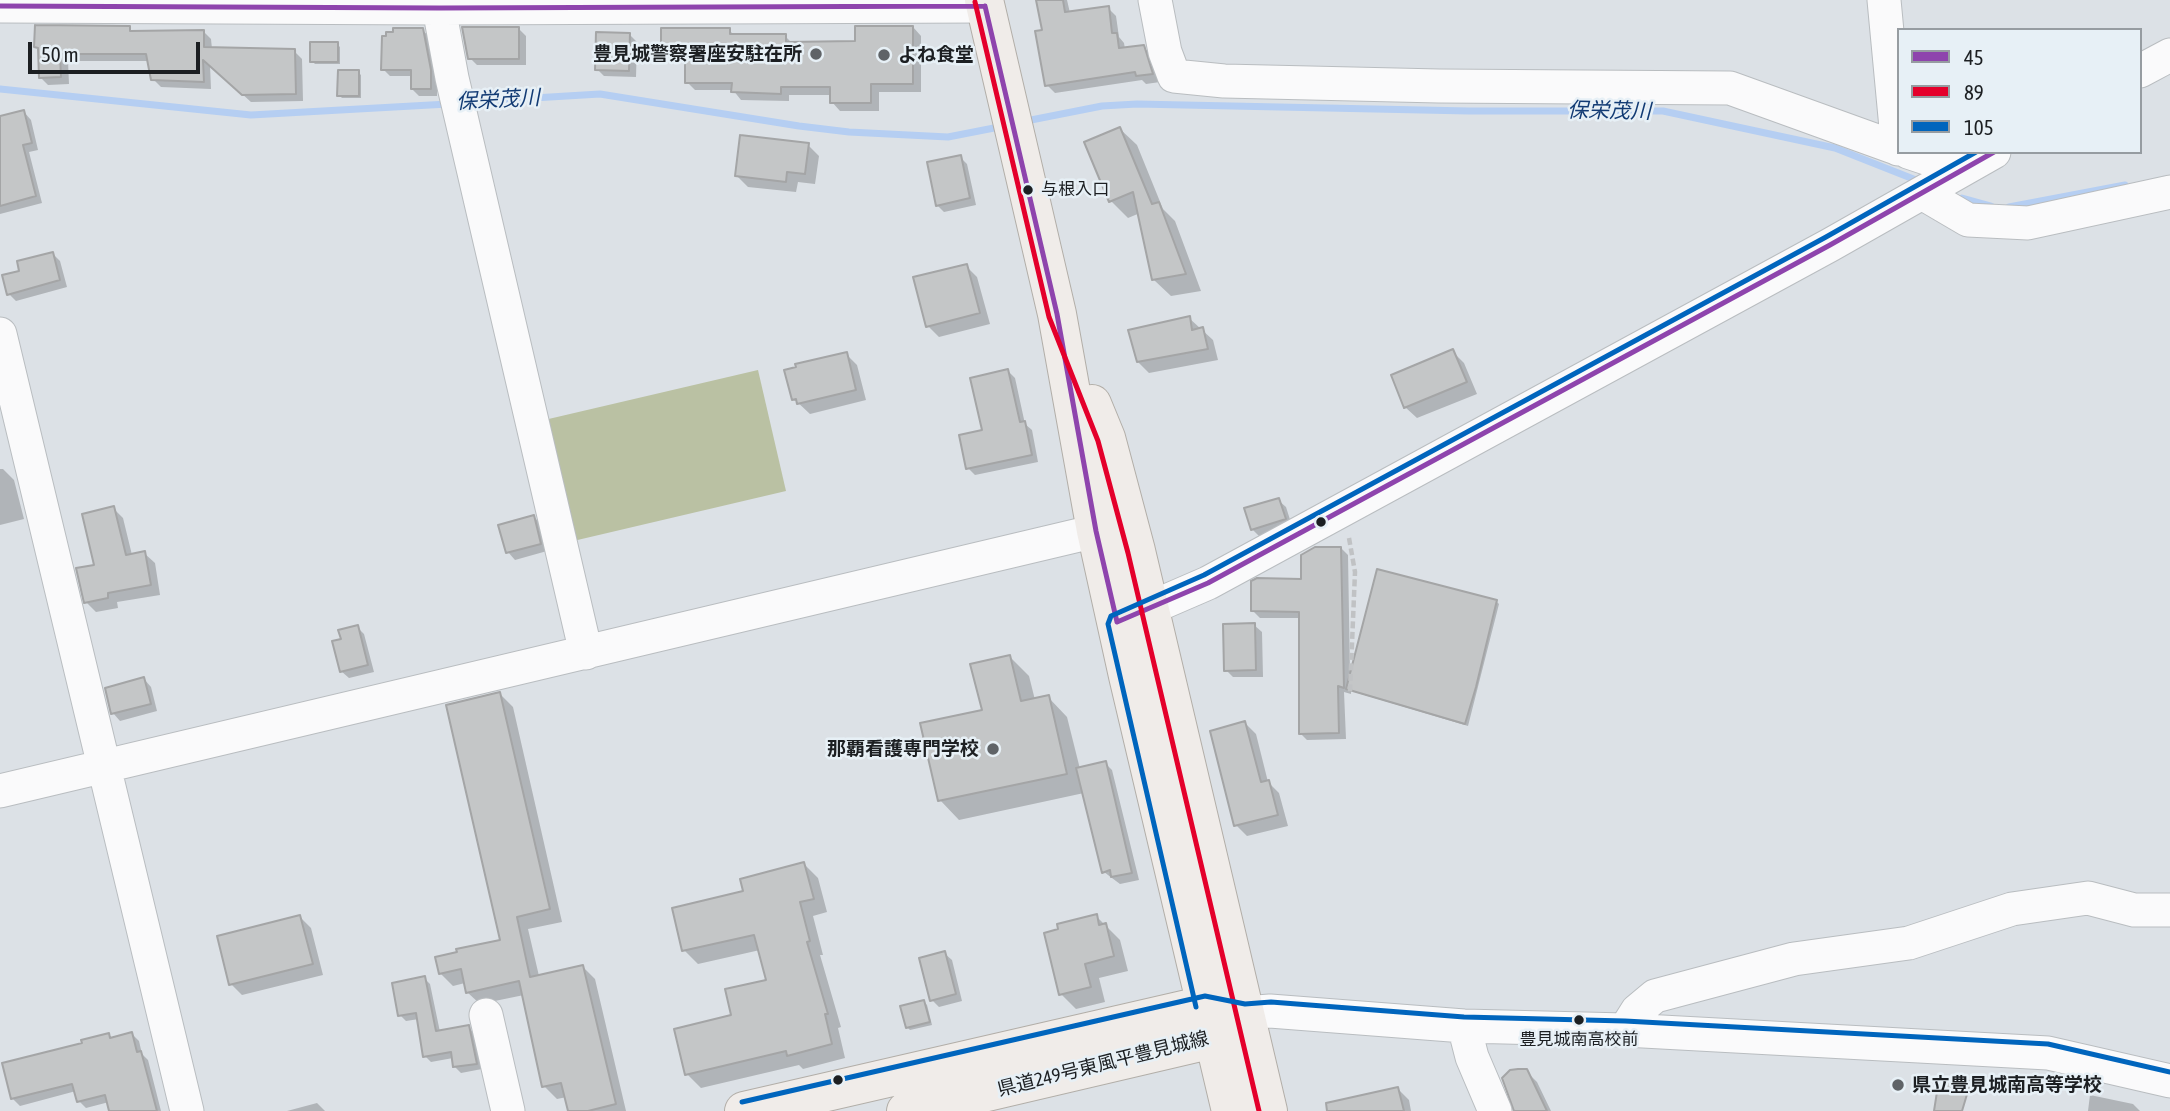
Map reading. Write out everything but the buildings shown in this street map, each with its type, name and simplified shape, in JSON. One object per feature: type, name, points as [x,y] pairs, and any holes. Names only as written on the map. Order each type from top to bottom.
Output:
[{"type":"main road","points":[[984,3],[1057,314],[1096,531],[1133,615],[1244,1013],[1268,1111]]},
{"type":"main road","points":[[1057,314],[1105,438],[1133,615],[1209,1022],[1231,1111]]},
{"type":"main road","name":"県道249号東風平豊見城線","points":[[906,1111],[1244,1013]]},
{"type":"main road","name":"県道249号東風平豊見城線","points":[[744,1111],[1209,1022]]},
{"type":"street","points":[[1155,0],[1165,52],[1174,76],[1224,81],[1730,88],[1897,148]]},
{"type":"street","points":[[1884,0],[1897,129]]},
{"type":"street","points":[[0,6],[124,3],[336,4],[439,8],[592,4],[984,3]]},
{"type":"street","points":[[439,8],[452,78],[586,653]]},
{"type":"street","points":[[2142,70],[2170,55]]},
{"type":"street","points":[[1910,154],[1940,182],[1968,220],[2028,223],[2170,192]]},
{"type":"street","points":[[1133,615],[1208,583],[1818,251],[1990,154]]},
{"type":"street","points":[[0,334],[187,1111]]},
{"type":"street","points":[[0,791],[1096,531]]},
{"type":"street","points":[[1625,1030],[1637,1011],[1655,996],[1794,959],[1909,943],[2012,909],[2088,898],[2134,910],[2170,909]]},
{"type":"street","points":[[1244,1013],[1270,1011],[1464,1026],[1625,1030],[2048,1053],[2170,1081]]},
{"type":"street","points":[[486,1015],[508,1111]]},
{"type":"street","points":[[1464,1026],[1472,1057],[1495,1111]]},
{"type":"path","points":[[1344,509],[1355,572],[1350,692]]},
{"type":"green space","points":[[758,370],[786,491],[569,542],[540,421]]},
{"type":"waterway","name":"保栄茂川","points":[[0,89],[251,115],[448,104]]},
{"type":"waterway","name":"保栄茂川","points":[[467,102],[600,94],[849,132],[948,137],[994,128]]},
{"type":"waterway","name":"保栄茂川","points":[[1031,120],[1102,106],[1137,104],[1469,111],[1663,111],[1835,148],[1921,182]]},
{"type":"waterway","name":"保栄茂川","points":[[2009,207],[2125,185]]},
{"type":"waterway","name":"保栄茂川","points":[[1962,198],[1991,206]]},
{"type":"transit line","name":"89","points":[[975,2],[1049,317],[1098,441],[1128,553],[1259,1111]]},
{"type":"transit line","name":"45","points":[[0,6],[985,6]]},
{"type":"transit line","name":"45","points":[[985,6],[1057,314],[1096,531],[1117,622]]},
{"type":"transit line","name":"105","points":[[1196,1007],[1108,624],[1111,616],[1204,575],[1826,237],[1972,154]]},
{"type":"transit line","name":"45","points":[[1117,622],[1208,583],[1830,245],[1990,154]]},
{"type":"transit line","name":"105","points":[[742,1102],[1205,996],[1245,1004],[1271,1002],[1464,1017],[1625,1021],[2048,1044],[2170,1072]]},
{"type":"place","name":"豊見城警察署座安駐在所","points":[[816,54]]},
{"type":"place","name":"よね食堂","points":[[884,55]]},
{"type":"place","name":"与根入口","points":[[1028,190]]},
{"type":"place","name":"那覇看護専門学校","points":[[993,749]]},
{"type":"place","name":"豊見城南高校前","points":[[1579,1020]]},
{"type":"place","name":"県立豊見城南高等学校","points":[[1898,1085]]}]
